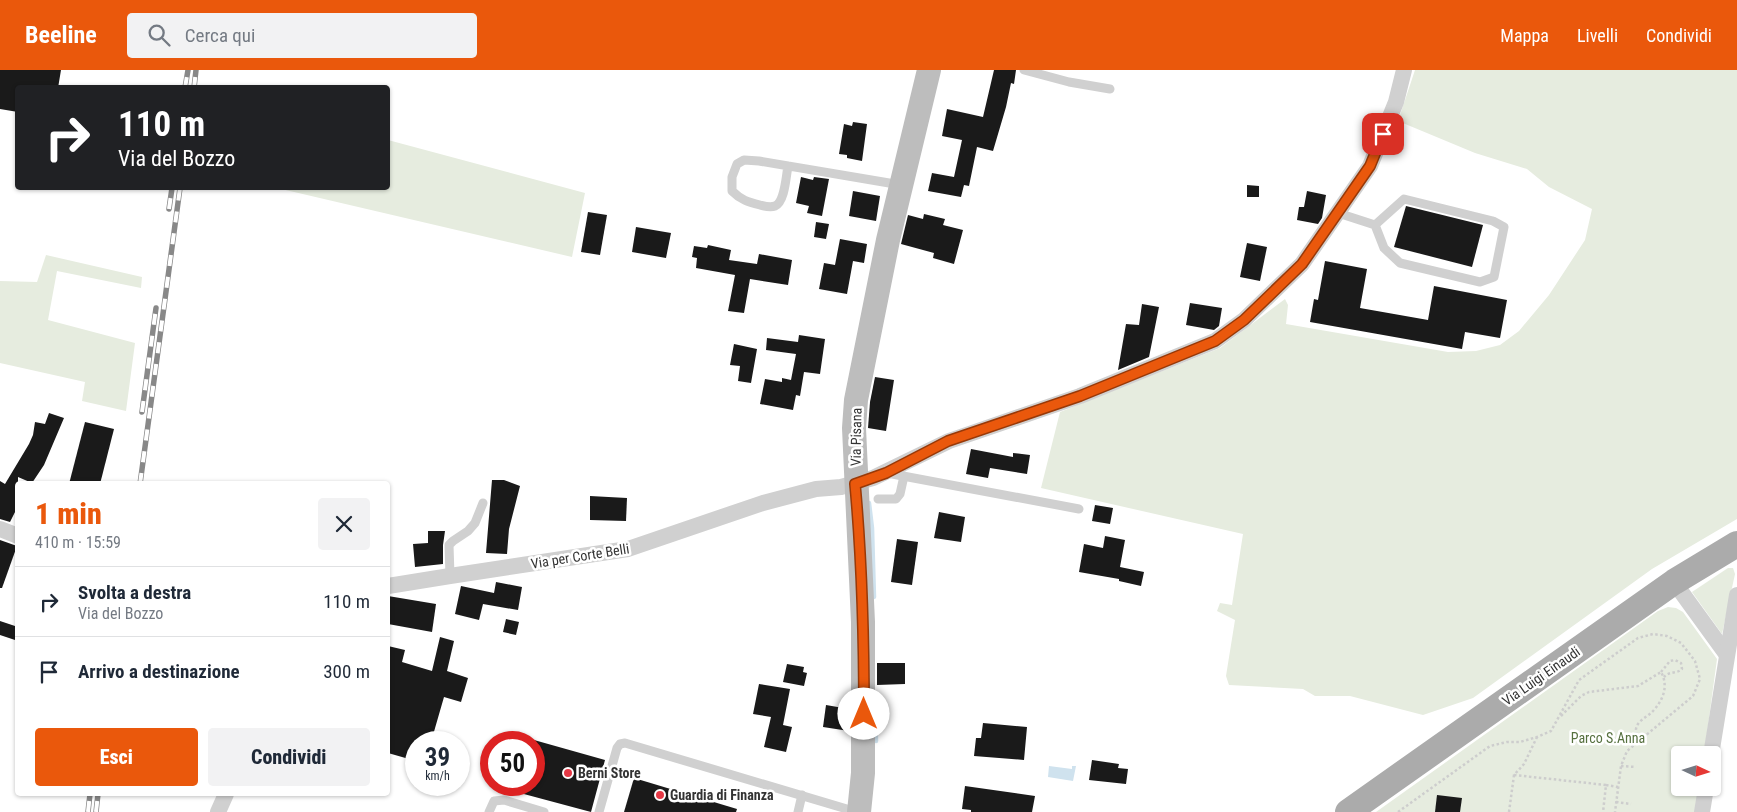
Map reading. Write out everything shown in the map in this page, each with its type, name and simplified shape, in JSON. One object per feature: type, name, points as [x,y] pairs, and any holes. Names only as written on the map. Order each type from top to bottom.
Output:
[{"type":"main road","name":"Via Pisana","points":[[858,812],[863,774],[863,631],[859,521],[869,479],[854,428],[856,400],[901,185],[929,70]]},
{"type":"main road","name":"Via Luigi Einaudi","points":[[1348,812],[1674,582],[1737,544]]},
{"type":"street","name":"Via per Corte Belli","points":[[390,586],[628,549],[763,503],[816,489],[869,479],[948,441],[1080,396],[1215,341],[1244,320],[1302,264],[1338,213],[1370,166],[1396,102],[1404,70]]},
{"type":"street","points":[[0,528],[15,535]]},
{"type":"street","points":[[1674,582],[1727,655]]},
{"type":"street","points":[[1712,746],[1737,595]]},
{"type":"street","points":[[218,812],[225,796]]},
{"type":"street","points":[[1702,812],[1705,796]]},
{"type":"lane","points":[[1024,70],[1069,82],[1110,89]]},
{"type":"lane","points":[[788,166],[784,192],[776,206],[770,207],[746,202],[738,198],[732,191],[732,177],[736,164],[744,160],[788,166],[901,185]]},
{"type":"lane","points":[[1404,199],[1493,221],[1504,227],[1494,277],[1480,282],[1400,264],[1384,248],[1375,225],[1404,199]]},
{"type":"lane","points":[[1338,213],[1375,225]]},
{"type":"lane","points":[[869,479],[904,476],[1079,509]]},
{"type":"lane","points":[[878,499],[896,499],[900,494],[904,476]]},
{"type":"lane","points":[[450,576],[449,545],[468,531],[475,523],[483,503]]},
{"type":"lane","points":[[599,812],[617,748],[620,744],[625,744],[858,812]]},
{"type":"lane","points":[[798,812],[802,795]]},
{"type":"lane","points":[[489,812],[494,801],[504,800],[544,812]]},
{"type":"path","points":[[1398,812],[1490,746],[1537,737],[1551,731],[1579,680],[1638,638],[1653,634],[1667,636],[1681,643],[1695,661],[1700,679],[1693,696],[1627,751],[1621,766],[1615,812]]},
{"type":"path","points":[[1560,717],[1581,696],[1589,692],[1638,686],[1661,672],[1670,661],[1675,660],[1681,663],[1682,669],[1679,672],[1666,674],[1664,677]]},
{"type":"path","points":[[1638,741],[1636,729],[1639,723],[1653,711],[1664,694],[1666,680],[1661,672]]},
{"type":"path","points":[[1509,812],[1514,775],[1524,764],[1537,737]]},
{"type":"path","points":[[1621,766],[1636,767]]},
{"type":"path","points":[[1514,775],[1618,787]]},
{"type":"path","points":[[1603,812],[1606,785]]},
{"type":"path","points":[[1616,802],[1631,804]]},
{"type":"green space","points":[[1415,70],[1737,70],[1737,519],[1652,569],[1473,698],[1423,715],[1350,696],[1315,696],[1303,689],[1229,685],[1226,676],[1235,620],[1217,611],[1220,603],[1232,605],[1243,534],[1041,488],[1060,412],[1220,348],[1285,299],[1288,305],[1286,324],[1448,352],[1476,351],[1500,345],[1519,331],[1549,295],[1585,240],[1592,209],[1549,187],[1527,169],[1475,153],[1398,121]]},
{"type":"green space","points":[[390,141],[585,193],[572,257],[286,190],[390,190]]},
{"type":"green space","points":[[46,255],[142,277],[141,288],[57,271],[48,320],[135,343],[126,411],[82,401],[85,382],[0,363],[0,281],[37,282]]},
{"type":"green space","points":[[1728,568],[1733,568],[1735,574],[1722,634],[1692,592]]},
{"type":"green space","name":"Parco S.Anna","points":[[1668,607],[1676,608],[1683,612],[1717,659],[1705,746],[1671,746],[1671,796],[1698,796],[1695,812],[1376,812],[1658,611]]},
{"type":"water","points":[[1049,766],[1072,769],[1072,766],[1076,766],[1073,781],[1048,777]]},
{"type":"building","points":[[0,70],[61,70],[58,85],[15,85],[15,112],[0,109]]},
{"type":"building","points":[[994,70],[1016,70],[1014,84],[1011,83],[993,151],[977,147],[969,186],[964,185],[961,197],[928,191],[932,173],[954,177],[962,140],[942,136],[947,109],[983,117]]},
{"type":"building","points":[[853,122],[867,124],[862,161],[839,154],[844,124],[852,126]]},
{"type":"building","points":[[801,177],[813,180],[814,177],[829,179],[822,216],[807,213],[809,206],[796,203]]},
{"type":"building","points":[[1247,185],[1259,186],[1259,197],[1247,197]]},
{"type":"building","points":[[853,191],[880,196],[876,221],[849,216]]},
{"type":"building","points":[[1307,191],[1326,195],[1322,218],[1318,224],[1297,220],[1299,207],[1304,207]]},
{"type":"building","points":[[1406,206],[1483,225],[1472,267],[1394,247]]},
{"type":"building","points":[[588,212],[607,215],[600,255],[581,252]]},
{"type":"building","points":[[924,214],[945,219],[943,225],[963,230],[954,264],[933,258],[934,253],[901,244],[908,215],[923,219]]},
{"type":"building","points":[[816,222],[829,224],[826,239],[814,237]]},
{"type":"building","points":[[636,227],[671,233],[666,258],[632,252]]},
{"type":"building","points":[[840,239],[867,244],[864,263],[853,261],[847,294],[819,289],[824,263],[835,265]]},
{"type":"building","points":[[1247,243],[1267,247],[1260,281],[1240,277]]},
{"type":"building","points":[[708,245],[731,250],[729,260],[757,264],[759,254],[792,260],[788,285],[750,279],[744,313],[728,311],[735,275],[696,268],[697,258],[692,257],[694,246],[707,248]]},
{"type":"building","points":[[1325,261],[1367,269],[1360,308],[1428,320],[1434,286],[1507,300],[1500,338],[1465,332],[1462,349],[1310,322],[1314,299],[1318,300]]},
{"type":"building","points":[[1190,303],[1222,308],[1219,326],[1214,330],[1186,325]]},
{"type":"building","points":[[1142,304],[1159,307],[1149,357],[1118,370],[1126,324],[1139,325]]},
{"type":"building","points":[[799,335],[825,339],[820,374],[804,372],[800,396],[796,395],[793,410],[760,404],[765,379],[782,382],[782,378],[791,380],[796,354],[766,350],[767,338],[798,342]]},
{"type":"building","points":[[734,344],[757,349],[751,383],[738,381],[740,366],[730,365]]},
{"type":"building","points":[[875,377],[894,380],[886,431],[868,428],[870,402]]},
{"type":"building","points":[[49,413],[64,418],[44,465],[33,481],[27,481],[18,477],[18,481],[15,481],[15,512],[10,522],[0,519],[0,481],[5,484],[29,444],[35,422],[45,424]]},
{"type":"building","points":[[85,422],[114,429],[101,481],[70,481]]},
{"type":"building","points":[[971,449],[1013,457],[1013,453],[1030,455],[1027,474],[990,468],[988,478],[966,474]]},
{"type":"building","points":[[492,480],[504,480],[520,486],[509,529],[507,554],[486,553]]},
{"type":"building","points":[[590,496],[627,498],[626,521],[590,520]]},
{"type":"building","points":[[1095,505],[1113,508],[1110,524],[1092,521]]},
{"type":"building","points":[[939,512],[965,517],[961,542],[934,538]]},
{"type":"building","points":[[428,531],[445,531],[443,564],[415,567],[413,544],[428,543]]},
{"type":"building","points":[[1105,536],[1125,540],[1120,567],[1144,572],[1141,586],[1119,581],[1119,579],[1079,572],[1084,544],[1103,548]]},
{"type":"building","points":[[897,539],[918,542],[912,585],[891,582]]},
{"type":"building","points":[[0,540],[15,545],[15,552],[2,588],[0,588]]},
{"type":"building","points":[[496,582],[522,587],[518,610],[483,604],[479,620],[455,614],[461,586],[494,593]]},
{"type":"building","points":[[390,596],[436,604],[432,632],[390,624]]},
{"type":"building","points":[[506,619],[519,622],[516,635],[503,632]]},
{"type":"building","points":[[0,621],[15,626],[15,640],[0,635]]},
{"type":"building","points":[[440,637],[454,641],[447,671],[468,678],[461,702],[444,697],[434,731],[405,731],[405,758],[390,754],[390,646],[405,650],[402,662],[432,671]]},
{"type":"building","points":[[877,663],[905,663],[905,684],[877,685]]},
{"type":"building","points":[[787,664],[804,667],[803,672],[807,673],[804,686],[783,682]]},
{"type":"building","points":[[759,684],[790,689],[783,725],[792,727],[786,752],[764,747],[771,717],[753,714]]},
{"type":"building","points":[[826,705],[849,709],[849,731],[823,727]]},
{"type":"building","points":[[983,723],[1027,727],[1024,760],[974,756],[976,738],[981,738]]},
{"type":"building","name":"Berni Store","points":[[545,743],[605,760],[591,812],[531,796],[545,796]]},
{"type":"building","points":[[1092,760],[1119,764],[1118,768],[1128,769],[1126,784],[1089,780]]},
{"type":"building","name":"Guardia di Finanza","points":[[634,778],[737,809],[736,812],[624,812]]},
{"type":"building","points":[[965,786],[1035,796],[1032,812],[971,812],[971,810],[962,809]]},
{"type":"building","points":[[1437,795],[1462,798],[1460,812],[1435,812]]},
{"type":"waterway","points":[[869,503],[872,528],[874,597]]},
{"type":"waterway","points":[[875,707],[876,741]]},
{"type":"railway","points":[[186,85],[188,70]]},
{"type":"railway","points":[[194,85],[196,70]]},
{"type":"railway","points":[[169,209],[172,190]]},
{"type":"railway","points":[[140,481],[180,190]]},
{"type":"railway","points":[[142,412],[156,308]]},
{"type":"railway","points":[[88,812],[90,796]]},
{"type":"railway","points":[[96,812],[98,796]]},
{"type":"place","name":"Berni Store","points":[[568,773]]},
{"type":"place","name":"Guardia di Finanza","points":[[660,795]]},
{"type":"route","points":[[864,714],[863,622],[859,521],[855,484],[886,473],[948,441],[1080,396],[1215,341],[1244,320],[1302,264],[1370,166],[1383,134]]}]
